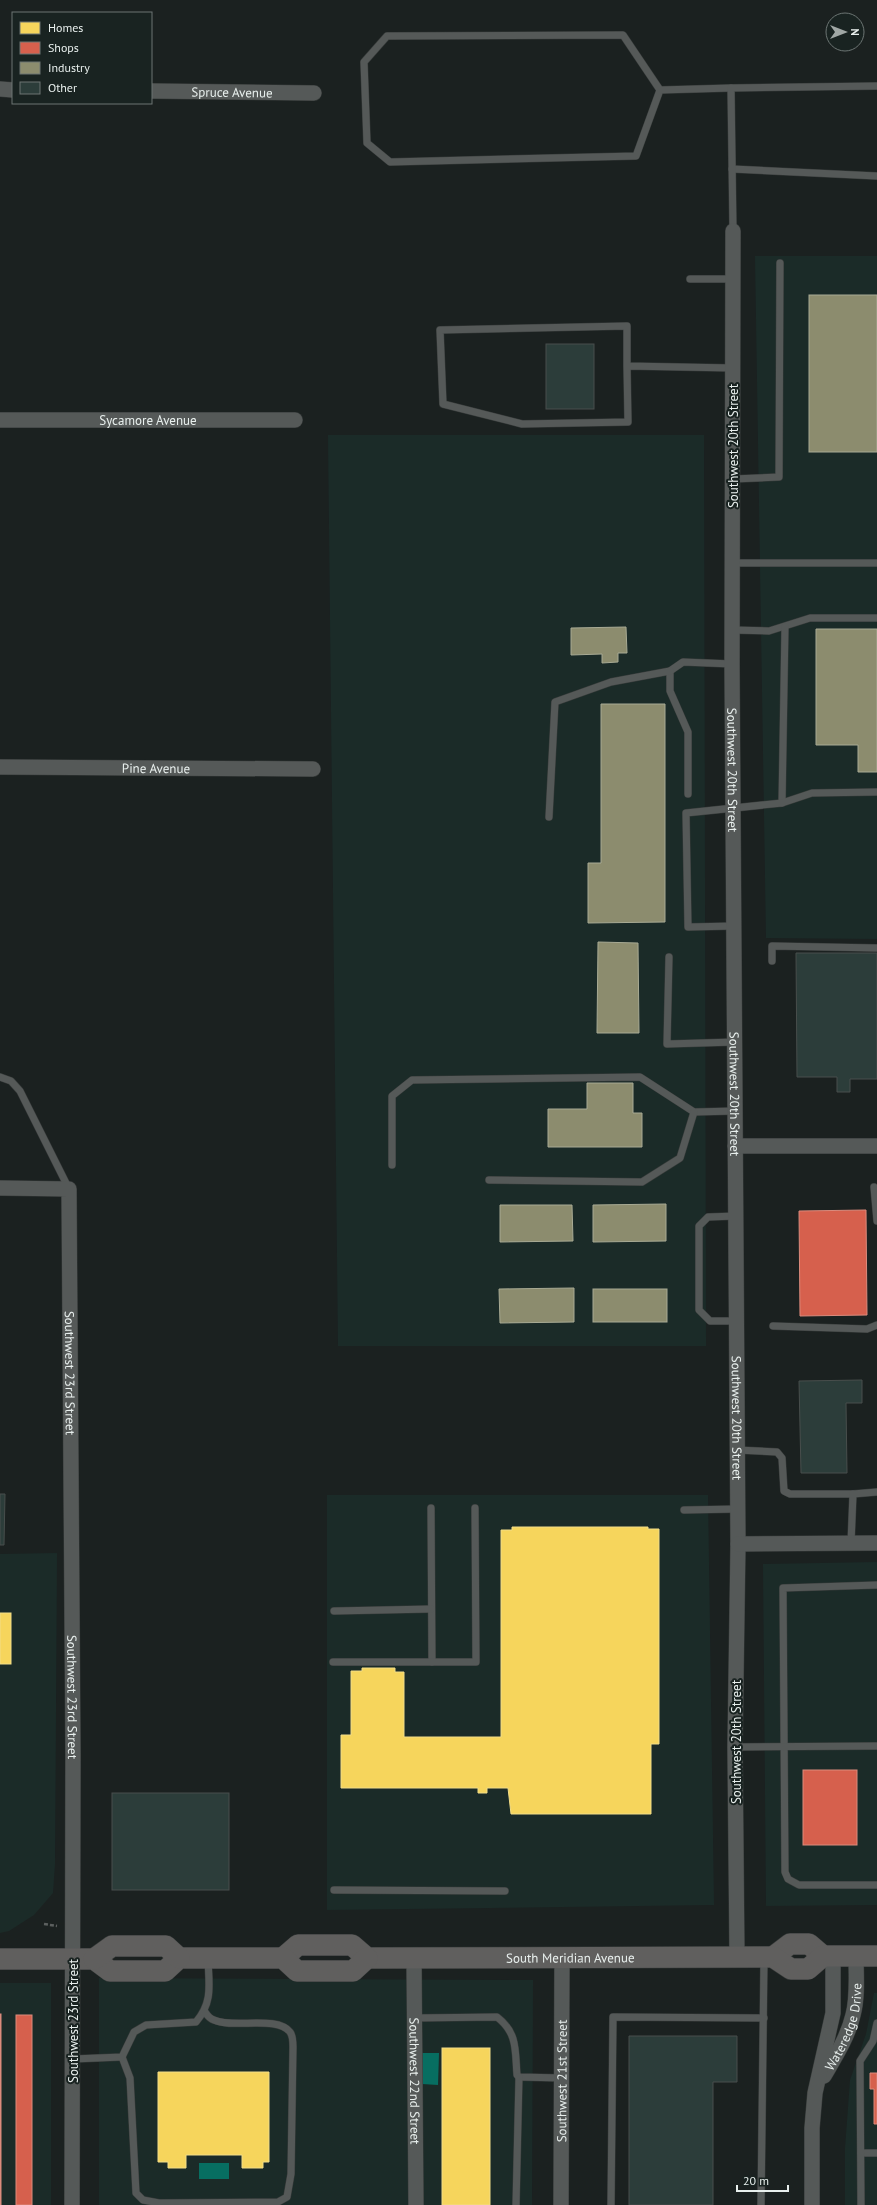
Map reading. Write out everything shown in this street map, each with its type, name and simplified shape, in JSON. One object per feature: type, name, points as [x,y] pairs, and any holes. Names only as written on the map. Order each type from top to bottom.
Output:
[{"type":"main road","points":[[769,1956],[790,1944],[809,1944],[828,1956],[877,1956]]},
{"type":"main road","name":"South Meridian Avenue","points":[[0,1959],[94,1959],[112,1946],[166,1946],[178,1958],[283,1958],[298,1946],[352,1946],[367,1958],[769,1956]]},
{"type":"street","points":[[0,89],[12,90]]},
{"type":"street","name":"Spruce Avenue","points":[[152,91],[314,92]]},
{"type":"street","name":"Southwest 20th Street","points":[[733,231],[732,664],[738,1544],[735,1748],[737,1956]]},
{"type":"street","name":"Sycamore Avenue","points":[[0,420],[295,420]]},
{"type":"street","name":"Pine Avenue","points":[[0,767],[313,768]]},
{"type":"street","points":[[735,1146],[877,1146]]},
{"type":"street","points":[[0,1188],[69,1189]]},
{"type":"street","name":"Southwest 23rd Street","points":[[69,1189],[73,1959],[72,2205]]},
{"type":"street","points":[[738,1544],[877,1543]]},
{"type":"street","name":"Wateredge Drive","points":[[812,2205],[812,2128],[816,2093],[833,2013],[828,1956]]},
{"type":"street","name":"Wateredge Drive","points":[[816,2093],[845,2039],[853,2015],[856,1987],[856,1956]]},
{"type":"street","name":"Southwest 21st Street","points":[[562,1957],[562,2205]]},
{"type":"street","name":"Southwest 22nd Street","points":[[414,1958],[416,2205]]},
{"type":"lane","points":[[623,34],[660,90],[636,156],[390,162],[367,143],[364,62],[387,36],[623,34]]},
{"type":"lane","points":[[660,90],[877,86]]},
{"type":"lane","points":[[730,88],[733,231]]},
{"type":"lane","points":[[732,170],[877,176]]},
{"type":"lane","points":[[733,479],[779,477],[780,264]]},
{"type":"lane","points":[[690,278],[734,279]]},
{"type":"lane","points":[[627,326],[628,366],[628,422],[522,424],[443,404],[440,330],[627,326]]},
{"type":"lane","points":[[628,366],[733,368]]},
{"type":"lane","points":[[732,563],[877,563]]},
{"type":"lane","points":[[732,630],[769,631],[810,618],[877,618]]},
{"type":"lane","points":[[782,803],[785,627]]},
{"type":"lane","points":[[549,817],[556,702],[610,682],[670,671],[682,662],[732,664]]},
{"type":"lane","points":[[670,671],[670,691],[688,732],[688,794]]},
{"type":"lane","points":[[734,926],[688,927],[686,813],[782,803],[812,793],[877,792]]},
{"type":"lane","points":[[772,961],[772,946],[877,948]]},
{"type":"lane","points":[[669,957],[667,1044],[735,1042]]},
{"type":"lane","points":[[0,1077],[11,1081],[20,1091],[69,1189]]},
{"type":"lane","points":[[392,1165],[392,1096],[412,1080],[640,1078],[694,1112],[735,1111]]},
{"type":"lane","points":[[489,1180],[642,1182],[680,1158],[694,1112]]},
{"type":"lane","points":[[874,1187],[877,1221]]},
{"type":"lane","points":[[736,1216],[708,1216],[699,1226],[699,1310],[710,1321],[736,1321]]},
{"type":"lane","points":[[773,1326],[867,1329],[877,1325]]},
{"type":"lane","points":[[737,1450],[779,1453],[782,1458],[784,1491],[790,1494],[853,1494],[877,1492]]},
{"type":"lane","points":[[851,1543],[853,1494]]},
{"type":"lane","points":[[431,1508],[432,1662]]},
{"type":"lane","points":[[333,1662],[476,1662],[475,1508]]},
{"type":"lane","points":[[684,1510],[737,1509]]},
{"type":"lane","points":[[877,1586],[783,1588],[784,1859],[788,1879],[799,1885],[877,1885]]},
{"type":"lane","points":[[334,1611],[431,1609]]},
{"type":"lane","points":[[735,1748],[877,1746]]},
{"type":"lane","points":[[334,1890],[505,1891]]},
{"type":"lane","points":[[761,2205],[764,2018],[769,1956]]},
{"type":"lane","points":[[204,2012],[212,2020],[222,2023],[273,2024],[285,2027],[291,2033],[294,2047],[291,2174],[287,2197],[278,2202],[158,2203],[143,2200],[136,2193],[130,2078],[122,2057],[134,2032],[146,2025],[196,2022],[204,2012],[209,1998],[208,1958]]},
{"type":"lane","points":[[414,2018],[497,2017],[506,2024],[515,2040],[517,2075],[519,2077],[516,2205]]},
{"type":"lane","points":[[610,2205],[613,2017],[764,2018]]},
{"type":"lane","points":[[861,2205],[860,2061],[873,2041],[877,2023]]},
{"type":"lane","points":[[73,2059],[122,2057]]},
{"type":"lane","points":[[519,2077],[562,2078]]},
{"type":"lane","points":[[861,2153],[877,2153]]},
{"type":"path","points":[[44,1924],[57,1926]]},
{"type":"shaded area","points":[[755,256],[877,256],[877,939],[766,938]]},
{"type":"shaded area","points":[[328,435],[704,435],[706,1346],[338,1346]]},
{"type":"shaded area","points":[[327,1495],[708,1495],[714,1905],[327,1910]]},
{"type":"shaded area","points":[[57,1553],[55,1864],[53,1893],[34,1915],[9,1931],[0,1933],[0,1554]]},
{"type":"shaded area","points":[[877,1562],[877,1905],[766,1906],[763,1564]]},
{"type":"shaded area","points":[[99,1978],[533,1980],[532,2205],[99,2205]]},
{"type":"shaded area","points":[[0,1983],[51,1983],[51,2205],[0,2205]]},
{"type":"shaded area","points":[[874,1993],[877,1993],[877,2205],[845,2205],[845,2148],[850,2080],[866,2034]]},
{"type":"shaded area","points":[[422,2053],[439,2053],[438,2085],[422,2084]]},
{"type":"shaded area","points":[[199,2163],[229,2163],[229,2179],[199,2179]]},
{"type":"building: Homes","points":[[512,1527],[648,1527],[648,1529],[659,1529],[659,1744],[651,1744],[651,1814],[511,1814],[508,1788],[487,1788],[487,1793],[478,1793],[478,1788],[341,1788],[341,1735],[351,1735],[351,1671],[362,1671],[362,1668],[395,1668],[395,1672],[404,1672],[404,1737],[501,1737],[501,1530],[512,1530]]},
{"type":"building: Homes","points":[[0,1613],[11,1613],[11,1664],[0,1664]]},
{"type":"building: Homes","points":[[442,2048],[490,2048],[490,2205],[442,2205]]},
{"type":"building: Homes","points":[[158,2072],[269,2072],[269,2162],[263,2162],[263,2168],[242,2168],[242,2155],[186,2155],[186,2168],[168,2168],[168,2162],[158,2162]]},
{"type":"building: Shops","points":[[866,1210],[867,1315],[800,1316],[799,1211]]},
{"type":"building: Shops","points":[[803,1770],[857,1770],[857,1845],[803,1845]]},
{"type":"building: Shops","points":[[1,2014],[1,2205],[0,2205]]},
{"type":"building: Shops","points":[[16,2015],[32,2015],[32,2205],[16,2205]]},
{"type":"building: Shops","points":[[870,2073],[877,2073],[877,2124],[874,2124],[874,2089],[870,2089]]},
{"type":"building: Industry","points":[[809,295],[877,295],[877,452],[809,452]]},
{"type":"building: Industry","points":[[626,627],[627,653],[618,653],[618,662],[602,663],[602,654],[571,655],[571,628]]},
{"type":"building: Industry","points":[[816,629],[877,629],[877,772],[858,772],[858,745],[816,745]]},
{"type":"building: Industry","points":[[601,704],[665,704],[665,922],[588,923],[588,863],[601,863]]},
{"type":"building: Industry","points":[[598,942],[638,943],[639,1033],[597,1033]]},
{"type":"building: Industry","points":[[587,1083],[633,1083],[633,1113],[642,1113],[642,1147],[548,1147],[548,1109],[587,1109]]},
{"type":"building: Industry","points":[[666,1204],[666,1241],[593,1242],[593,1205]]},
{"type":"building: Industry","points":[[500,1205],[572,1205],[573,1241],[500,1242]]},
{"type":"building: Industry","points":[[574,1288],[574,1322],[500,1323],[499,1289]]},
{"type":"building: Industry","points":[[593,1289],[667,1289],[667,1322],[593,1322]]},
{"type":"building: Other","points":[[546,344],[594,344],[594,409],[546,409]]},
{"type":"building: Other","points":[[796,953],[877,953],[877,1079],[850,1079],[850,1092],[837,1092],[837,1077],[797,1077]]},
{"type":"building: Other","points":[[862,1380],[862,1403],[846,1403],[847,1473],[801,1473],[799,1381]]},
{"type":"building: Other","points":[[0,1494],[5,1494],[4,1545],[0,1545]]},
{"type":"building: Other","points":[[112,1793],[229,1793],[229,1890],[112,1890]]},
{"type":"building: Other","points":[[629,2036],[737,2036],[737,2082],[713,2082],[713,2205],[629,2205]]}]
